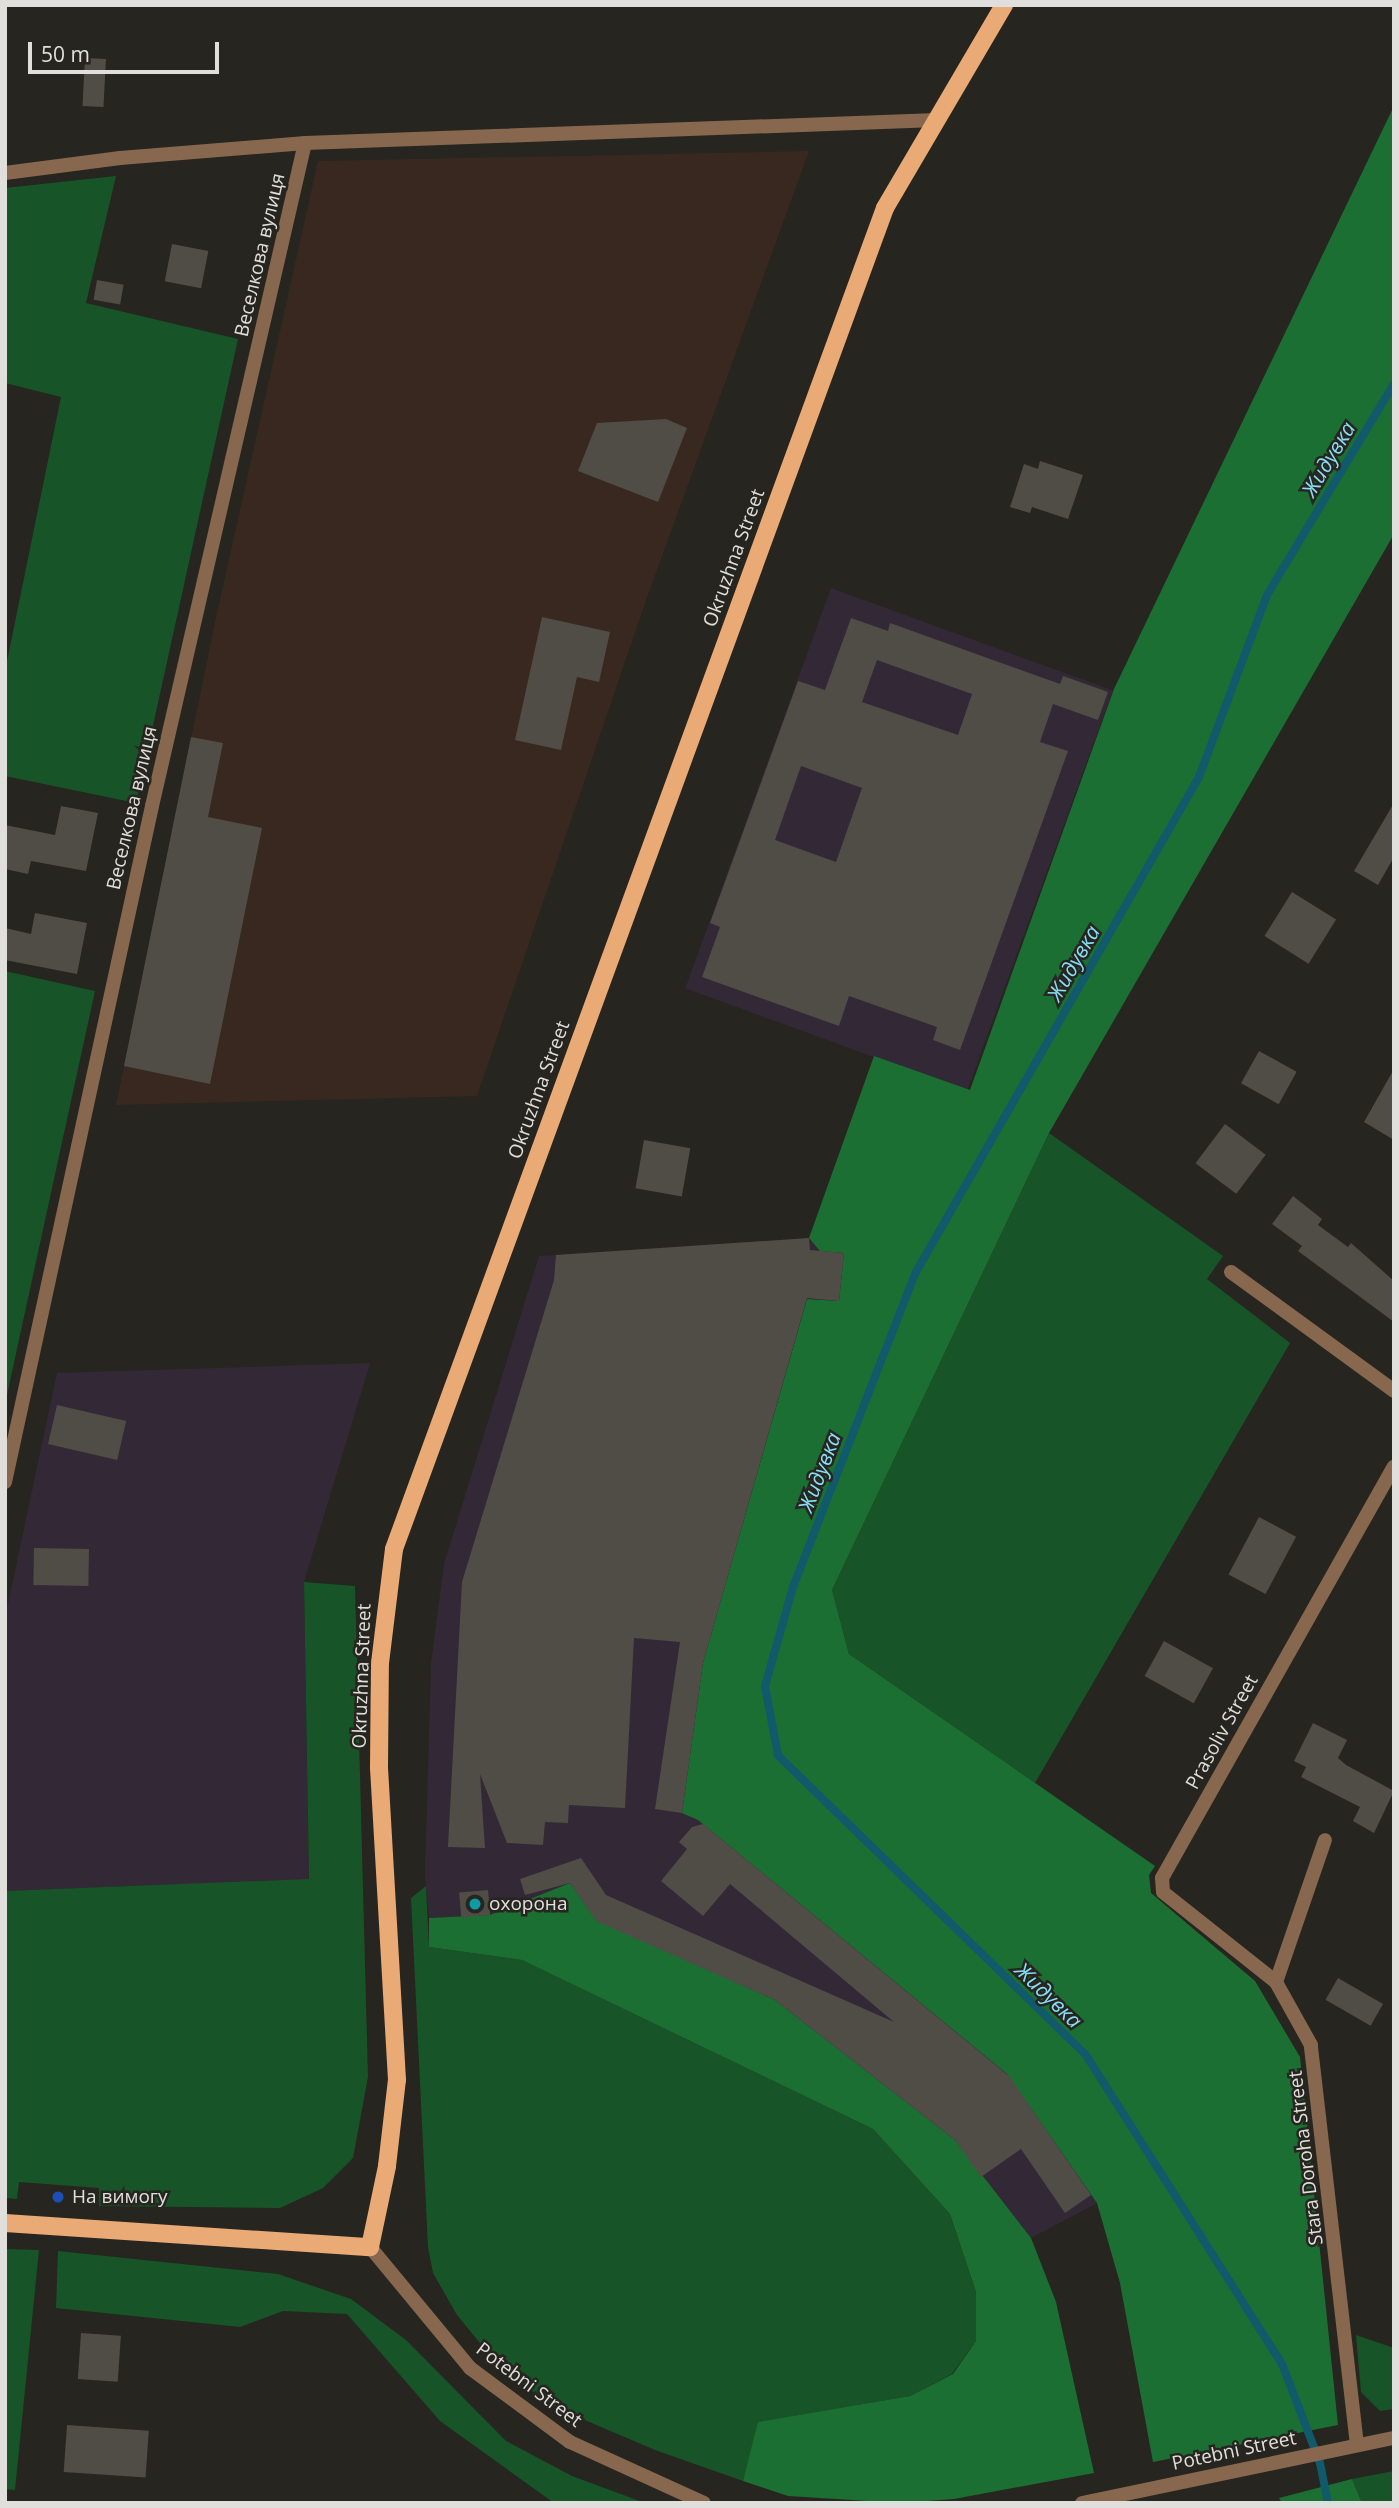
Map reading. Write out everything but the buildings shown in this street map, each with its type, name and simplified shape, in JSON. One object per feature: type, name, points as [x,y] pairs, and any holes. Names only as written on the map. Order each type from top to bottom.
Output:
[{"type":"main road","name":"Okruzhna Street","points":[[370,2247],[387,2166],[397,2080],[379,1768],[380,1663],[394,1549],[885,208],[1004,5]]},
{"type":"main road","points":[[5,2224],[370,2247]]},
{"type":"street","points":[[5,173],[120,158],[306,143],[936,120]]},
{"type":"street","name":"Веселкова вулиця","points":[[5,1482],[152,806],[306,143]]},
{"type":"street","points":[[1231,1272],[1394,1391]]},
{"type":"street","name":"Prasoliv Street","points":[[1276,1982],[1163,1892],[1161,1878],[1394,1467]]},
{"type":"street","points":[[1276,1982],[1325,1840]]},
{"type":"street","name":"Stara Doroha Street","points":[[1276,1982],[1311,2045],[1320,2101],[1357,2445]]},
{"type":"street","name":"Potebni Street","points":[[370,2247],[470,2368],[570,2442],[705,2503]]},
{"type":"street","name":"Potebni Street","points":[[1082,2503],[1394,2438]]},
{"type":"shaded area","points":[[809,151],[644,606],[477,1096],[116,1105],[215,622],[318,161]]},
{"type":"shaded area","points":[[831,588],[1113,691],[967,1091],[685,988]]},
{"type":"shaded area","points":[[809,1238],[820,1251],[844,1253],[839,1301],[807,1299],[703,1663],[682,1812],[698,1820],[1007,2074],[1097,2203],[1031,2238],[955,2140],[596,1920],[570,1883],[490,1915],[429,1918],[425,1874],[431,1663],[444,1564],[539,1256]]},
{"type":"shaded area","points":[[370,1363],[304,1582],[309,1880],[5,1891],[5,1618],[57,1373]]},
{"type":"green space","points":[[1394,106],[1394,534],[1049,1133],[832,1590],[849,1654],[1155,1866],[1149,1875],[1151,1893],[1255,1981],[1300,2057],[1338,2425],[1153,2462],[1120,2283],[1097,2203],[1007,2074],[698,1820],[682,1813],[703,1663],[807,1299],[839,1301],[844,1253],[820,1251],[809,1238],[874,1056],[970,1090],[1114,689]]},
{"type":"green space","points":[[116,176],[86,303],[238,339],[136,803],[5,776],[5,671],[61,397],[5,383],[5,188]]},
{"type":"green space","points":[[5,971],[95,991],[5,1404]]},
{"type":"green space","points":[[1049,1133],[1223,1256],[1207,1279],[1290,1343],[1035,1783],[849,1654],[832,1590]]},
{"type":"green space","points":[[304,1582],[355,1586],[368,2077],[353,2158],[323,2188],[280,2208],[99,2206],[99,2188],[19,2182],[17,2199],[5,2198],[5,1891],[309,1879]]},
{"type":"green space","points":[[570,1883],[596,1920],[775,2000],[955,2140],[1031,2238],[1056,2302],[1094,2473],[954,2499],[900,2503],[788,2496],[743,2481],[758,2422],[910,2396],[953,2374],[976,2341],[976,2292],[950,2214],[873,2129],[522,1960],[429,1947],[429,1918],[490,1915]]},
{"type":"green space","points":[[426,1886],[429,1947],[522,1960],[873,2129],[950,2214],[976,2292],[976,2341],[952,2374],[910,2396],[759,2422],[743,2481],[655,2450],[559,2409],[523,2385],[489,2354],[457,2315],[433,2273],[428,2247],[411,1898]]},
{"type":"green space","points":[[5,2249],[39,2250],[15,2490],[5,2489]]},
{"type":"green space","points":[[58,2251],[278,2274],[351,2299],[406,2340],[506,2441],[572,2476],[645,2503],[554,2503],[440,2421],[347,2314],[283,2311],[240,2327],[56,2308]]},
{"type":"green space","points":[[1356,2335],[1394,2348],[1394,2409],[1380,2411],[1361,2392]]},
{"type":"green space","points":[[1394,2471],[1394,2503],[1362,2503],[1352,2479]]},
{"type":"green space","points":[[1352,2479],[1362,2503],[1282,2503],[1279,2498]]},
{"type":"waterway","name":"Жидувка","points":[[1328,2503],[1320,2463],[1282,2364],[1085,2054],[778,1755],[765,1686],[793,1587],[916,1272],[1199,777],[1267,595],[1394,384]]},
{"type":"place","name":"охорона","points":[[475,1904]]},
{"type":"place","name":"На вимогу","points":[[58,2197]]}]
